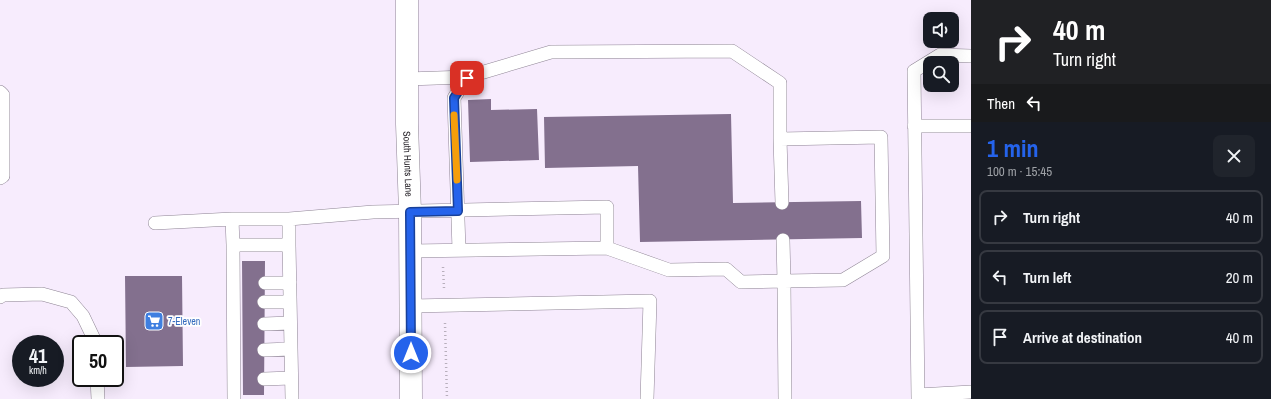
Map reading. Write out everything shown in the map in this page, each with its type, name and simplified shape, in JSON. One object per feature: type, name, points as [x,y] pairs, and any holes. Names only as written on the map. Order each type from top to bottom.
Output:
[{"type":"main road","name":"South Hunts Lane","points":[[411,4],[407,79],[411,251],[411,399]]},
{"type":"lane","points":[[407,79],[467,78],[551,52],[732,51],[780,83],[782,202]]},
{"type":"lane","points":[[971,56],[940,55],[914,71],[918,397],[971,392]]},
{"type":"lane","points":[[459,250],[454,98],[467,78]]},
{"type":"lane","points":[[0,92],[3,95],[3,176],[0,178]]},
{"type":"lane","points":[[914,126],[971,126]]},
{"type":"lane","points":[[411,251],[607,248],[669,270],[726,269],[741,282],[843,280],[883,256],[880,138],[780,139]]},
{"type":"lane","points":[[155,223],[232,219],[289,219],[374,212],[607,207],[607,248]]},
{"type":"lane","points":[[232,219],[233,245],[238,284],[238,379],[234,399]]},
{"type":"lane","points":[[289,219],[292,399]]},
{"type":"lane","points":[[783,240],[786,399]]},
{"type":"lane","points":[[233,245],[289,245]]},
{"type":"lane","points":[[265,283],[290,283]]},
{"type":"lane","points":[[0,297],[3,295],[42,294],[71,302],[83,316],[92,335]]},
{"type":"lane","points":[[411,306],[650,300],[647,399]]},
{"type":"lane","points":[[264,302],[290,302]]},
{"type":"lane","points":[[264,324],[290,323]]},
{"type":"lane","points":[[264,350],[291,349]]},
{"type":"lane","points":[[264,379],[291,378]]},
{"type":"lane","points":[[97,387],[98,399]]},
{"type":"building","points":[[491,99],[491,110],[537,109],[539,160],[470,162],[468,100]]},
{"type":"building","points":[[731,114],[733,203],[861,201],[862,238],[640,242],[638,166],[545,168],[544,117]]},
{"type":"building","points":[[242,261],[265,261],[264,395],[243,395]]},
{"type":"building","name":"7-Eleven","points":[[125,276],[182,276],[183,366],[126,367]]},
{"type":"slow traffic","points":[[454,115],[457,180]]},
{"type":"place","name":"7-Eleven","points":[[154,321]]},
{"type":"route","points":[[411,353],[410,212],[458,211],[454,98],[467,78]]}]
